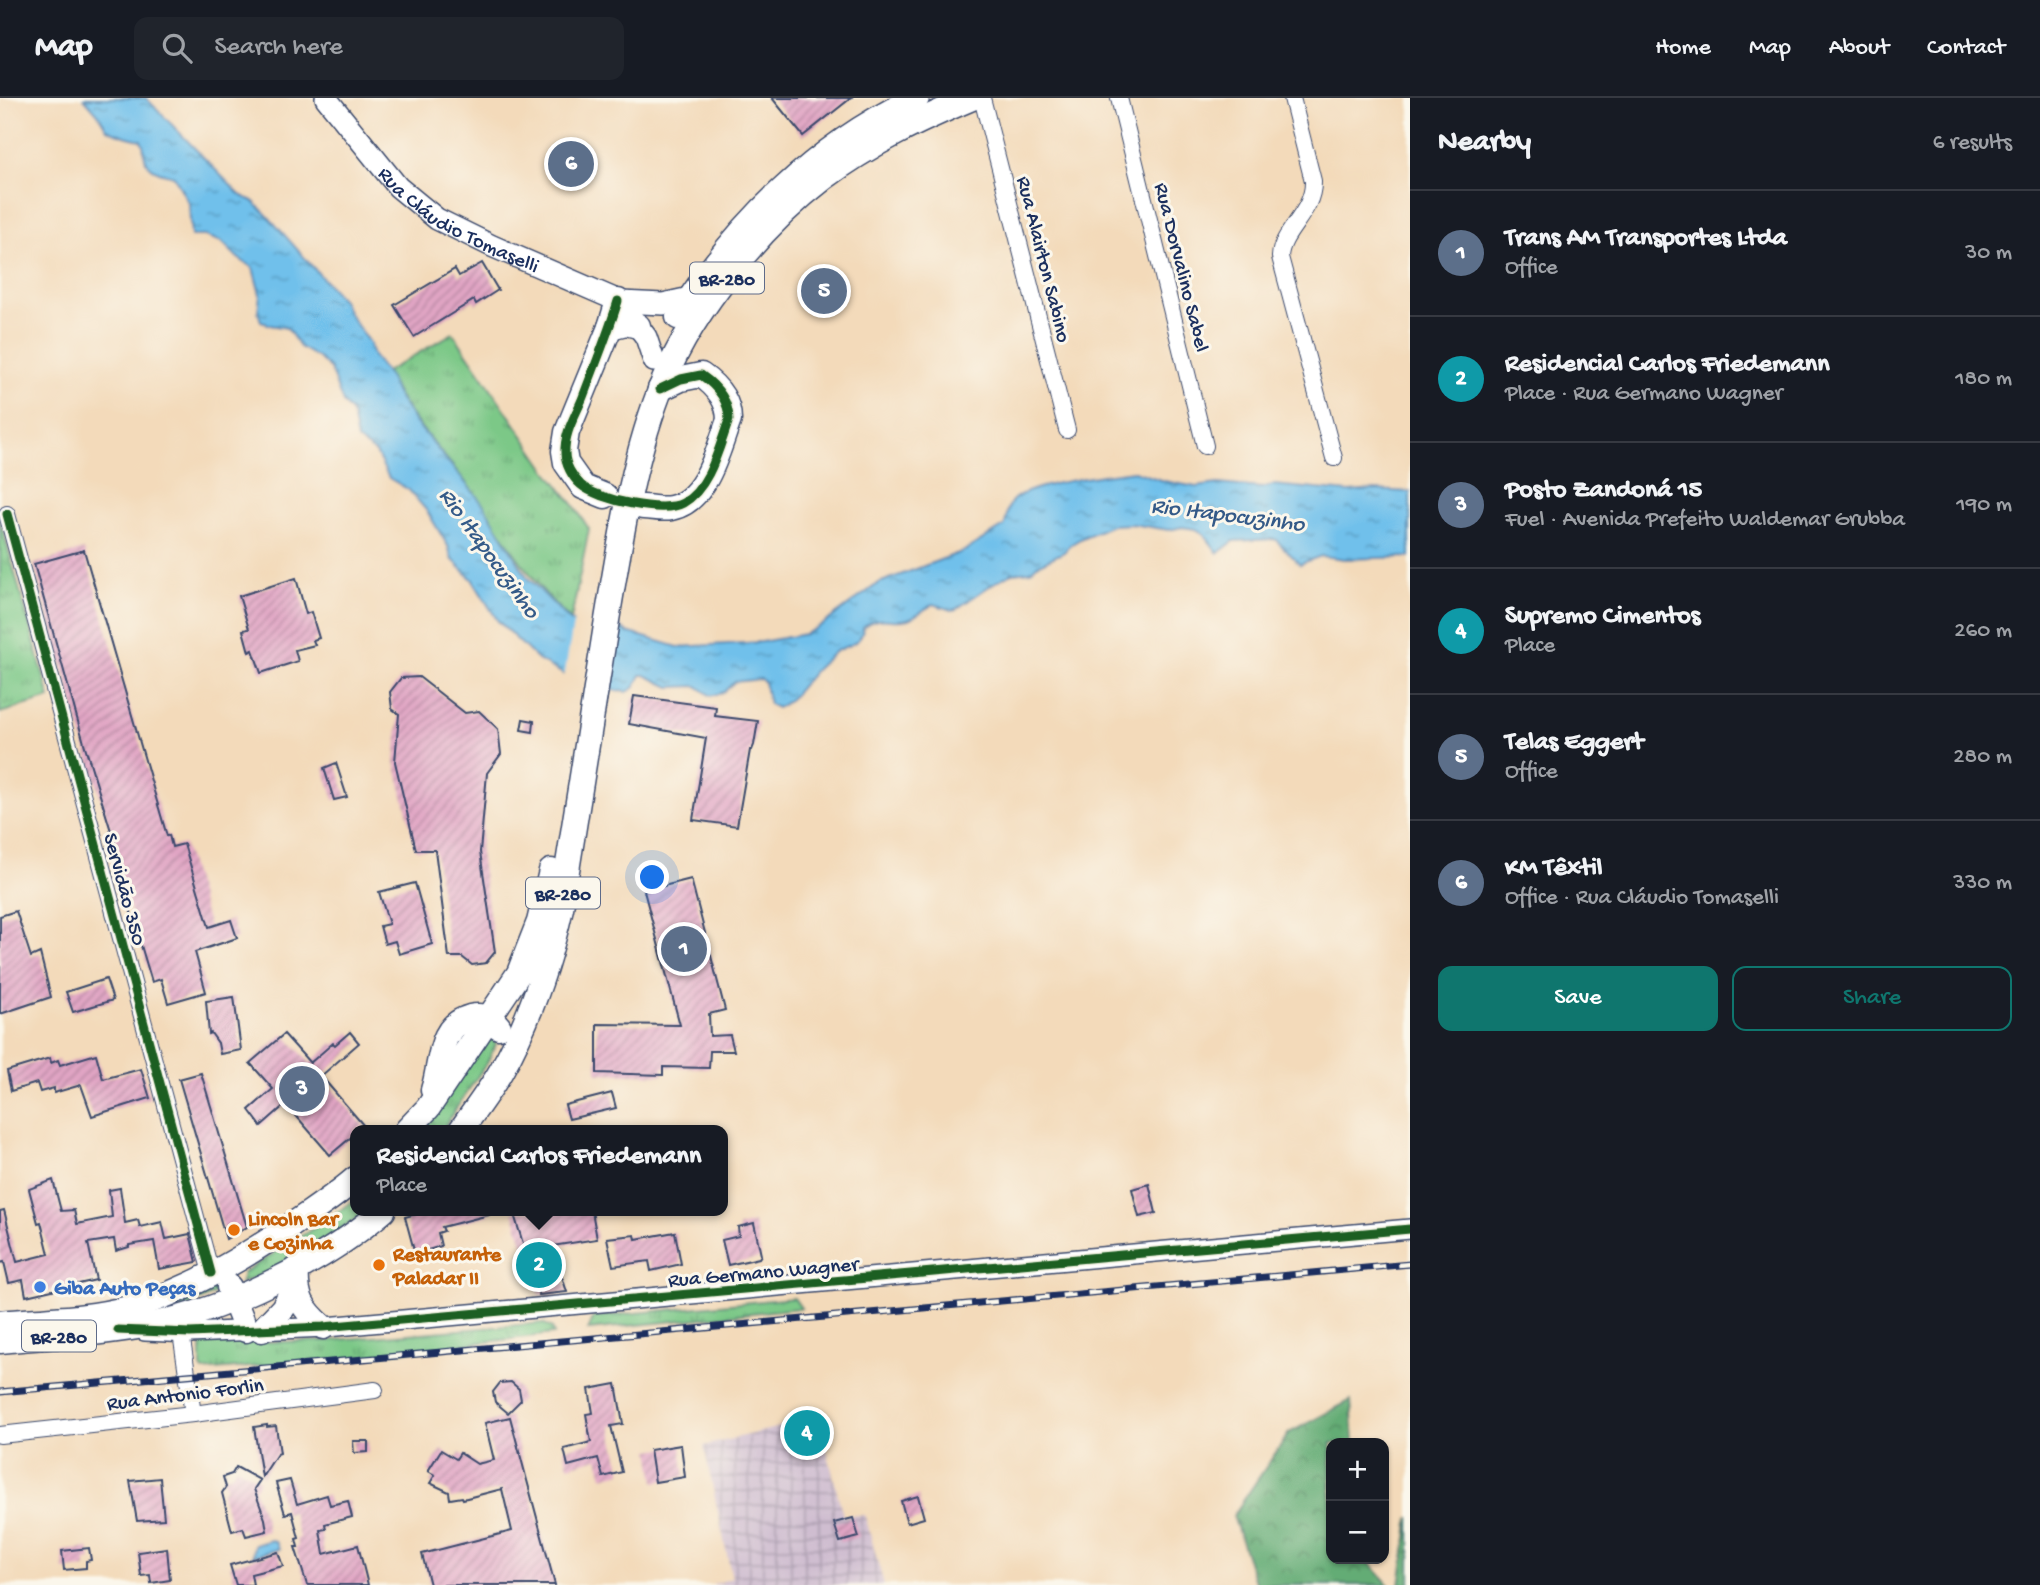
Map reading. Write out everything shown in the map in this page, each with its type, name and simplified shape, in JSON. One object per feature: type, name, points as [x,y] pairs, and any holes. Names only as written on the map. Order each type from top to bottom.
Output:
[{"type":"highway","name":"BR-280","points":[[609,560],[660,389],[685,337],[735,267],[791,206],[823,178],[910,126],[972,98]]},
{"type":"highway","name":"BR-280","points":[[464,1125],[500,1072],[524,1026],[552,949],[561,908],[586,702],[609,560],[621,462],[654,361],[672,326],[722,255],[787,185],[841,143],[906,100]]},
{"type":"highway","points":[[605,496],[583,487],[566,463],[564,451],[567,432],[619,302]]},
{"type":"highway","points":[[610,327],[626,323],[638,326]]},
{"type":"highway","points":[[643,507],[670,508],[685,503],[700,489],[729,420],[725,400],[710,381],[701,376],[681,379],[660,389]]},
{"type":"highway","name":"BR-280","points":[[490,1018],[519,973],[545,901],[586,702]]},
{"type":"highway","points":[[412,1125],[428,1108],[437,1078],[443,1041],[450,1029],[466,1018],[479,1015],[490,1018],[498,1025],[504,1042],[500,1072]]},
{"type":"highway","name":"BR-280","points":[[0,1323],[128,1308],[241,1258],[350,1182]]},
{"type":"highway","name":"BR-280","points":[[0,1341],[118,1330],[186,1316],[296,1277],[376,1216]]},
{"type":"highway","points":[[241,1258],[233,1267],[229,1290],[254,1330],[283,1308],[296,1277]]},
{"type":"highway","points":[[296,1277],[304,1308],[323,1327]]},
{"type":"main road","name":"Rua Cláudio Tomaselli","points":[[326,98],[398,187],[437,219],[619,302],[663,304],[690,298]]},
{"type":"main road","points":[[619,302],[646,337],[654,361]]},
{"type":"street","name":"Rua Alairton Sabino","points":[[982,98],[1066,430]]},
{"type":"street","name":"Rua Dorvalino Sabel","points":[[1119,98],[1205,446]]},
{"type":"street","points":[[1292,98],[1313,181],[1313,191],[1302,217],[1280,249],[1280,257],[1334,458]]},
{"type":"street","name":"Servidão 350","points":[[7,514],[211,1273]]},
{"type":"street","name":"Rua Germano Wagner","points":[[118,1330],[181,1333],[323,1327],[1410,1229]]},
{"type":"street","points":[[181,1333],[193,1414]]},
{"type":"street","name":"Rua Antonio Forlin","points":[[0,1435],[193,1414],[375,1390]]},
{"type":"shaded area","points":[[819,1417],[843,1516],[865,1515],[884,1585],[712,1585],[732,1578],[704,1446]]},
{"type":"green space","points":[[453,333],[589,529],[571,620],[528,572],[467,484],[413,417],[386,372]]},
{"type":"green space","points":[[0,520],[50,698],[0,713]]},
{"type":"green space","points":[[492,1031],[496,1044],[488,1061],[446,1125],[427,1125],[433,1113]]},
{"type":"green space","points":[[350,1203],[350,1216],[360,1216],[291,1262],[240,1284],[243,1273]]},
{"type":"green space","points":[[221,1279],[218,1292],[185,1308],[70,1327]]},
{"type":"green space","points":[[794,1298],[801,1308],[588,1330],[594,1317]]},
{"type":"green space","points":[[543,1323],[552,1328],[554,1334],[328,1360],[203,1371],[201,1368],[201,1345],[205,1343],[323,1341]]},
{"type":"green space","points":[[1351,1400],[1354,1438],[1326,1438],[1326,1564],[1370,1564],[1389,1585],[1256,1585],[1233,1516],[1289,1433]]},
{"type":"green space","points":[[1410,1517],[1410,1585],[1400,1585]]},
{"type":"water","name":"Rio Itapocuzinho","points":[[84,98],[146,98],[240,195],[253,201],[266,214],[342,300],[369,343],[373,356],[390,378],[395,392],[415,422],[484,505],[527,577],[570,621],[579,624],[567,676],[538,660],[498,621],[472,579],[452,559],[448,546],[427,511],[409,490],[389,478],[376,453],[357,440],[352,413],[343,403],[330,369],[320,359],[300,347],[287,328],[261,321],[258,312],[260,294],[253,268],[222,242],[205,236],[191,236],[189,204],[174,176],[152,168],[146,162],[141,140],[107,129]]},
{"type":"water","name":"Rio Itapocuzinho","points":[[1134,471],[1164,481],[1196,487],[1218,484],[1261,488],[1273,485],[1349,492],[1410,492],[1410,557],[1345,559],[1321,556],[1300,564],[1275,539],[1234,541],[1218,553],[1204,534],[1196,529],[1182,527],[1169,530],[1132,524],[1112,525],[1082,538],[1064,552],[1030,571],[1012,573],[956,609],[934,604],[908,619],[869,623],[863,627],[856,642],[832,654],[793,696],[777,708],[769,704],[761,679],[734,682],[724,692],[711,696],[697,686],[670,687],[645,675],[641,675],[635,687],[627,692],[601,689],[612,621],[627,632],[678,647],[761,642],[805,634],[879,583],[964,551],[1004,526],[1010,504],[1020,495],[1069,481]]},
{"type":"water","points":[[275,1541],[279,1549],[253,1556],[254,1545]]},
{"type":"pier","points":[[594,618],[582,687],[564,678],[574,619],[579,621]]},
{"type":"building","points":[[772,98],[851,98],[803,136]]},
{"type":"building","points":[[482,263],[498,290],[476,304],[474,300],[414,337],[394,305],[455,269],[459,276]]},
{"type":"building","points":[[84,550],[167,836],[169,835],[172,847],[184,844],[209,927],[231,920],[237,938],[195,952],[206,992],[168,1003],[161,979],[152,982],[115,859],[119,857],[34,564]]},
{"type":"building","points":[[296,578],[306,614],[311,612],[319,638],[313,640],[315,645],[295,650],[298,661],[261,673],[253,650],[249,652],[243,630],[249,629],[239,596]]},
{"type":"building","points":[[419,677],[465,713],[479,711],[498,729],[501,754],[487,773],[480,852],[495,952],[486,963],[472,965],[462,957],[449,957],[435,850],[416,850],[395,762],[399,714],[392,709],[390,692],[401,678]]},
{"type":"building","points":[[634,696],[716,707],[715,716],[758,721],[754,745],[750,750],[737,826],[693,820],[706,738],[629,724]]},
{"type":"building","points":[[523,719],[534,721],[533,732],[521,730]]},
{"type":"building","points":[[336,763],[347,797],[334,800],[324,768]]},
{"type":"building","points":[[691,879],[725,1010],[709,1014],[710,1036],[730,1035],[734,1051],[710,1051],[709,1068],[663,1067],[663,1075],[597,1073],[597,1024],[680,1025],[644,891]]},
{"type":"building","points":[[415,883],[432,944],[399,954],[395,941],[385,944],[380,926],[389,924],[379,892]]},
{"type":"building","points":[[16,911],[31,957],[40,953],[51,997],[0,1014],[0,916]]},
{"type":"building","points":[[106,979],[113,1000],[73,1012],[66,992]]},
{"type":"building","points":[[234,997],[241,1050],[220,1054],[218,1043],[211,1033],[209,1034],[206,1001]]},
{"type":"building","points":[[350,1032],[359,1043],[321,1076],[363,1125],[350,1125],[350,1138],[330,1155],[286,1104],[261,1126],[249,1110],[273,1089],[250,1063],[284,1034],[310,1063],[333,1043],[335,1045]]},
{"type":"building","points":[[96,1054],[103,1079],[141,1069],[150,1098],[92,1116],[81,1085],[54,1093],[54,1088],[40,1092],[37,1083],[11,1091],[7,1071],[50,1058],[51,1063],[58,1060],[60,1065]]},
{"type":"building","points":[[201,1073],[247,1227],[226,1239],[179,1079]]},
{"type":"building","points":[[612,1093],[616,1108],[569,1119],[565,1105]]},
{"type":"building","points":[[53,1180],[61,1211],[74,1210],[77,1224],[112,1217],[109,1190],[120,1188],[125,1223],[138,1220],[140,1227],[162,1222],[166,1239],[190,1234],[197,1262],[159,1269],[154,1241],[129,1245],[116,1251],[114,1239],[88,1243],[96,1280],[26,1296],[23,1280],[9,1283],[4,1262],[0,1263],[0,1211],[4,1210],[17,1262],[49,1254],[29,1189]]},
{"type":"building","points":[[1149,1184],[1156,1213],[1139,1217],[1132,1189]]},
{"type":"building","points":[[485,1216],[442,1227],[444,1231],[438,1233],[441,1246],[415,1254],[405,1217]]},
{"type":"building","points":[[515,1216],[593,1216],[597,1239],[552,1246],[567,1292],[539,1295]]},
{"type":"building","points":[[754,1223],[761,1255],[759,1258],[728,1265],[722,1240],[739,1236],[738,1227]]},
{"type":"building","points":[[675,1232],[681,1264],[651,1271],[649,1261],[613,1266],[607,1238],[635,1235],[636,1239]]},
{"type":"building","points":[[511,1382],[519,1389],[521,1400],[508,1413],[495,1402],[493,1392],[500,1383]]},
{"type":"building","points":[[616,1384],[623,1424],[611,1426],[622,1472],[603,1477],[598,1458],[568,1466],[564,1449],[591,1442],[586,1414],[593,1413],[589,1389]]},
{"type":"building","points":[[510,1417],[555,1585],[430,1585],[422,1554],[512,1531],[502,1489],[463,1499],[450,1499],[449,1492],[430,1483],[435,1475],[428,1471],[441,1450],[456,1459],[460,1453],[477,1464],[494,1460],[485,1423]]},
{"type":"building","points":[[818,1419],[824,1439],[797,1446],[791,1427]]},
{"type":"building","points":[[276,1426],[280,1453],[262,1477],[254,1427]]},
{"type":"building","points":[[353,1441],[368,1441],[368,1452],[354,1453]]},
{"type":"building","points":[[681,1445],[685,1477],[655,1482],[650,1450]]},
{"type":"building","points":[[236,1467],[260,1480],[254,1489],[267,1531],[246,1536],[243,1528],[232,1531],[222,1493],[226,1487],[223,1477],[232,1474]]},
{"type":"building","points":[[160,1478],[164,1519],[137,1521],[130,1481]]},
{"type":"building","points":[[290,1480],[297,1504],[327,1495],[330,1505],[348,1501],[352,1517],[325,1524],[326,1529],[320,1530],[324,1554],[358,1545],[368,1585],[307,1585],[295,1547],[298,1547],[296,1539],[299,1538],[292,1512],[285,1514],[276,1483]]},
{"type":"building","points":[[918,1496],[924,1518],[907,1523],[901,1501]]},
{"type":"building","points":[[853,1518],[859,1537],[840,1542],[834,1523]]},
{"type":"building","points":[[89,1548],[91,1560],[86,1561],[86,1568],[64,1570],[62,1551]]},
{"type":"building","points":[[167,1548],[170,1580],[151,1583],[150,1575],[141,1576],[138,1552]]},
{"type":"building","points":[[278,1552],[283,1566],[251,1574],[253,1585],[236,1585],[230,1565]]},
{"type":"railway","points":[[0,1392],[1410,1264]]},
{"type":"cycle path","points":[[618,301],[566,438],[566,462],[581,485],[601,496],[631,504],[661,507],[683,503],[700,488],[712,466],[729,420],[724,400],[717,389],[701,375],[681,379],[660,389]]},
{"type":"cycle path","points":[[7,514],[211,1273]]},
{"type":"cycle path","points":[[118,1330],[190,1333],[323,1327],[1410,1229]]},
{"type":"place","name":"KM Têxtil","points":[[571,164]]},
{"type":"place","name":"Telas Eggert","points":[[824,291]]},
{"type":"place","name":"Trans AM Transportes Ltda","points":[[684,949]]},
{"type":"place","name":"Posto Zandoná 15","points":[[302,1089]]},
{"type":"place","name":"Lincoln Bar e Cozinha","points":[[234,1230]]},
{"type":"place","name":"Restaurante Paladar II","points":[[379,1265]]},
{"type":"place","name":"Residencial Carlos Friedemann","points":[[539,1265]]},
{"type":"place","name":"Giba Auto Peças","points":[[40,1287]]},
{"type":"place","name":"Supremo Cimentos","points":[[807,1433]]}]
